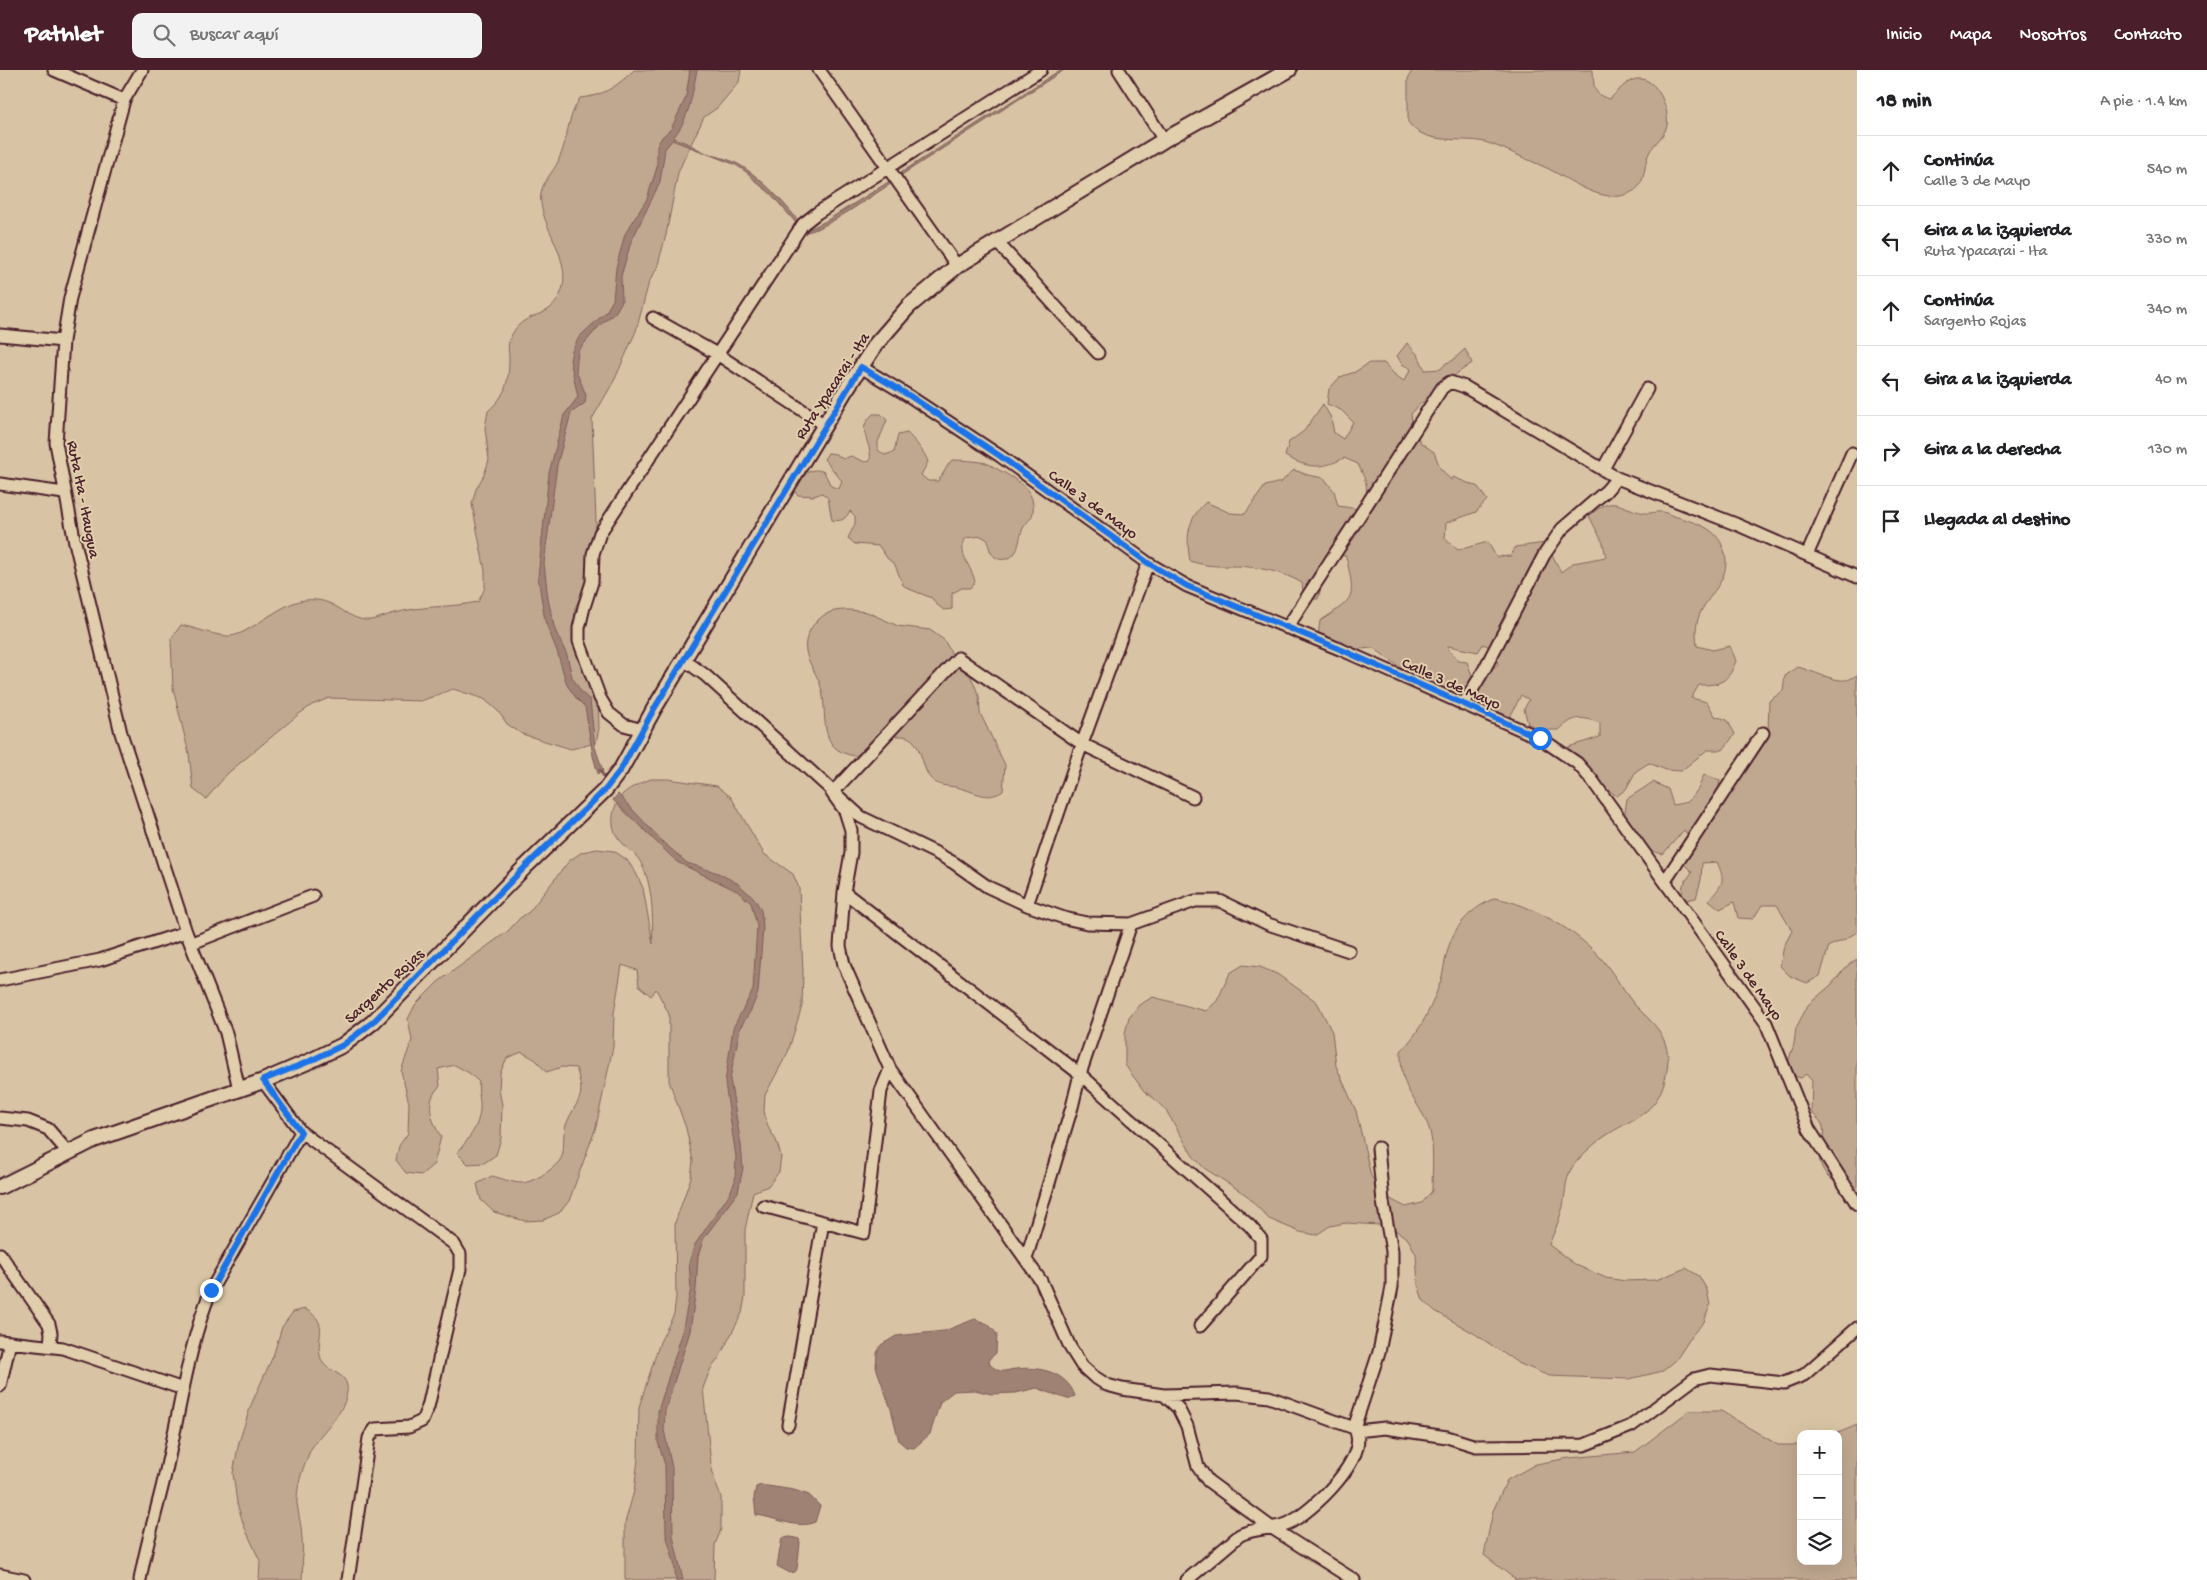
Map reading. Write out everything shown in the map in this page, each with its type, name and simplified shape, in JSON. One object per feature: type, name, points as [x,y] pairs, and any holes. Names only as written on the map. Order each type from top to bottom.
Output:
[{"type":"street","points":[[54,70],[124,100]]},
{"type":"street","name":"Ruta Ita - Itaugua","points":[[142,70],[124,100],[70,298],[63,341],[56,443],[64,493],[121,733],[186,932],[226,1033],[239,1089]]},
{"type":"street","points":[[819,70],[957,266]]},
{"type":"street","points":[[643,730],[624,725],[609,713],[600,698],[579,641],[579,628],[592,582],[593,554],[600,533],[802,226],[816,213],[892,175],[1041,70]]},
{"type":"street","points":[[1119,70],[1164,140]]},
{"type":"street","name":"Ruta Ypacarai - Ita","points":[[621,769],[684,660],[861,367],[876,344],[909,306],[957,266],[1164,140],[1289,70]]},
{"type":"street","points":[[997,242],[1098,352]]},
{"type":"street","points":[[653,318],[717,354],[825,425]]},
{"type":"street","points":[[0,335],[63,341]]},
{"type":"street","name":"Calle 3 de Mayo","points":[[861,367],[910,396],[1000,456],[1148,563],[1187,586],[1342,650],[1540,738],[1578,763],[1766,1023],[1809,1129],[1857,1204]]},
{"type":"street","points":[[1287,628],[1442,388],[1450,382],[1465,387],[1565,449],[1617,478],[1738,524],[1857,577]]},
{"type":"street","points":[[1603,469],[1647,389]]},
{"type":"street","points":[[1807,555],[1852,452]]},
{"type":"street","points":[[1464,705],[1544,555],[1562,528],[1617,478]]},
{"type":"street","points":[[0,484],[64,493]]},
{"type":"street","points":[[1026,905],[1148,563]]},
{"type":"street","points":[[832,793],[958,658],[1082,744],[1193,797]]},
{"type":"street","points":[[684,660],[705,675],[832,793],[868,821],[936,853],[988,887],[1026,905],[1064,918],[1087,923],[1130,924],[1195,901],[1220,901],[1268,924],[1349,951]]},
{"type":"street","points":[[1665,881],[1763,734]]},
{"type":"street","name":"Sargento Rojas","points":[[0,1186],[67,1151],[263,1080],[343,1045],[373,1022],[525,867],[605,790],[621,769]]},
{"type":"street","points":[[832,793],[845,811],[851,830],[851,853],[844,892],[840,946],[844,965],[890,1069],[1041,1281],[1070,1347],[1082,1366],[1107,1385],[1164,1396],[1237,1393],[1268,1397],[1355,1430],[1385,1428],[1448,1437],[1476,1446],[1584,1445],[1631,1426],[1694,1379],[1710,1375],[1784,1383],[1804,1375],[1857,1328]]},
{"type":"street","points":[[844,892],[1080,1074],[1250,1226],[1260,1239],[1261,1256],[1200,1326]]},
{"type":"street","points":[[192,944],[313,896]]},
{"type":"street","points":[[1026,1259],[1072,1107],[1080,1074],[1130,924]]},
{"type":"street","points":[[0,980],[100,960],[186,932]]},
{"type":"street","points":[[763,1206],[864,1233],[882,1091],[890,1069]]},
{"type":"street","points":[[263,1080],[301,1132],[454,1244],[460,1254],[460,1269],[428,1408],[422,1421],[408,1427],[375,1429],[369,1438],[348,1580]]},
{"type":"street","points":[[0,1118],[28,1121],[48,1129],[67,1151]]},
{"type":"street","points":[[140,1580],[146,1545],[161,1492],[200,1318],[211,1290],[301,1132]]},
{"type":"street","points":[[1187,1580],[1240,1535],[1250,1530],[1272,1528],[1300,1516],[1329,1492],[1356,1450],[1358,1438],[1355,1430],[1379,1352],[1392,1287],[1392,1251],[1383,1202],[1378,1148]]},
{"type":"street","points":[[788,1425],[823,1222]]},
{"type":"street","points":[[0,1254],[49,1324],[51,1333],[50,1346]]},
{"type":"street","points":[[0,1386],[5,1342],[50,1346],[83,1354],[183,1389]]},
{"type":"street","points":[[1164,1396],[1178,1408],[1187,1426],[1198,1466],[1208,1481],[1272,1528],[1354,1580]]},
{"type":"street","points":[[0,1575],[24,1580]]},
{"type":"shaded area","points":[[634,70],[741,70],[739,82],[717,108],[704,117],[678,173],[666,235],[657,268],[649,282],[636,331],[615,379],[592,419],[596,565],[575,608],[574,624],[575,639],[584,671],[595,681],[598,697],[599,728],[596,743],[571,749],[522,734],[507,724],[498,711],[484,699],[453,689],[421,701],[329,698],[312,705],[299,714],[228,773],[206,799],[193,789],[189,754],[173,688],[171,639],[181,625],[230,636],[246,630],[295,602],[305,600],[324,601],[350,615],[365,620],[413,609],[478,602],[485,588],[485,571],[472,504],[476,489],[484,475],[489,460],[485,428],[488,411],[499,400],[505,388],[509,366],[509,344],[515,329],[529,318],[551,308],[562,290],[564,279],[560,256],[543,213],[541,203],[542,190],[559,159],[572,114],[580,98],[596,95],[610,89]]},
{"type":"shaded area","points":[[690,70],[697,70],[692,97],[687,114],[673,138],[706,153],[734,162],[752,173],[770,189],[800,223],[797,224],[770,193],[736,165],[672,140],[665,149],[660,182],[631,242],[621,276],[622,301],[615,313],[601,324],[578,351],[576,371],[586,395],[585,403],[571,413],[557,465],[544,563],[548,599],[555,630],[567,655],[572,677],[582,693],[590,700],[595,747],[603,771],[598,774],[585,707],[567,685],[557,651],[545,621],[538,577],[549,473],[564,415],[578,397],[570,360],[572,351],[579,337],[606,312],[613,300],[616,268],[625,234],[647,199],[657,167],[657,146],[662,137],[671,129],[686,97]]},
{"type":"shaded area","points":[[1060,70],[1064,70],[900,176],[899,174]]},
{"type":"shaded area","points":[[1412,70],[1593,70],[1595,89],[1600,95],[1610,99],[1622,87],[1633,80],[1644,80],[1651,83],[1661,95],[1666,111],[1667,125],[1664,133],[1649,153],[1643,178],[1638,188],[1620,196],[1601,195],[1583,188],[1549,169],[1492,144],[1479,141],[1440,139],[1422,134],[1414,129],[1408,122],[1408,79]]},
{"type":"shaded area","points":[[890,181],[889,185],[833,221],[821,227],[803,232],[826,221]]},
{"type":"shaded area","points":[[1407,343],[1418,355],[1425,370],[1441,369],[1465,349],[1472,363],[1445,382],[1437,396],[1421,403],[1411,414],[1413,429],[1421,443],[1434,452],[1440,468],[1451,480],[1453,477],[1478,487],[1487,500],[1476,512],[1446,523],[1445,539],[1458,550],[1488,542],[1496,557],[1511,556],[1515,547],[1546,543],[1561,572],[1573,563],[1606,557],[1603,543],[1589,516],[1604,505],[1610,504],[1616,504],[1644,513],[1665,512],[1707,528],[1718,538],[1725,554],[1725,572],[1699,616],[1696,627],[1697,646],[1713,650],[1730,646],[1736,661],[1727,678],[1718,683],[1699,685],[1691,698],[1707,702],[1715,716],[1727,720],[1735,734],[1723,750],[1707,750],[1681,771],[1666,770],[1649,763],[1636,771],[1626,789],[1617,796],[1608,790],[1603,792],[1572,763],[1568,747],[1600,737],[1600,723],[1582,718],[1569,722],[1559,730],[1542,730],[1528,724],[1524,709],[1529,700],[1521,695],[1510,717],[1496,714],[1487,709],[1481,701],[1476,688],[1485,675],[1498,664],[1494,649],[1483,644],[1478,652],[1448,646],[1448,649],[1459,661],[1467,662],[1473,678],[1461,692],[1429,684],[1413,677],[1374,648],[1342,650],[1318,636],[1320,621],[1341,607],[1350,595],[1351,580],[1346,556],[1330,555],[1318,599],[1304,599],[1302,583],[1279,573],[1237,566],[1208,565],[1190,561],[1189,529],[1195,515],[1206,502],[1230,513],[1245,514],[1265,486],[1281,482],[1294,470],[1324,478],[1334,491],[1338,506],[1359,509],[1365,497],[1366,486],[1364,476],[1358,464],[1344,458],[1321,466],[1300,463],[1285,456],[1289,442],[1304,431],[1323,404],[1331,418],[1334,433],[1343,439],[1353,422],[1341,410],[1327,404],[1329,389],[1340,377],[1355,372],[1369,363],[1384,363],[1395,375],[1404,381],[1411,369],[1402,364],[1397,356]]},
{"type":"shaded area","points":[[873,414],[881,414],[887,420],[878,442],[878,450],[885,455],[894,452],[898,435],[907,433],[919,446],[927,459],[928,462],[921,475],[928,481],[938,481],[952,460],[983,462],[1020,483],[1032,498],[1032,515],[1023,528],[1018,547],[1011,557],[998,559],[995,557],[989,548],[988,540],[981,536],[966,538],[963,544],[964,554],[975,582],[970,588],[962,588],[952,593],[952,609],[944,610],[932,598],[903,585],[895,565],[887,558],[879,546],[855,544],[848,538],[855,524],[855,516],[850,511],[843,519],[838,521],[832,520],[828,498],[822,493],[814,496],[798,495],[793,489],[810,471],[819,470],[824,472],[831,486],[839,489],[842,481],[824,459],[828,453],[836,454],[843,459],[851,456],[865,462],[870,461],[869,448],[864,431],[868,420]]},
{"type":"shaded area","points":[[833,611],[867,612],[898,626],[930,630],[944,640],[956,661],[969,672],[979,696],[980,713],[1005,765],[1003,791],[988,796],[935,782],[928,775],[917,746],[911,739],[904,736],[887,739],[855,756],[842,752],[834,746],[829,739],[826,729],[821,687],[809,660],[806,645],[812,627],[825,614]]},
{"type":"shaded area","points":[[1798,667],[1829,678],[1841,680],[1849,680],[1857,675],[1857,932],[1829,946],[1820,976],[1807,983],[1790,976],[1780,966],[1784,946],[1792,931],[1777,905],[1762,905],[1753,919],[1738,918],[1734,902],[1720,909],[1709,900],[1722,883],[1722,874],[1717,862],[1702,863],[1701,880],[1696,898],[1681,901],[1683,885],[1692,872],[1684,864],[1693,843],[1684,830],[1663,854],[1631,846],[1622,832],[1627,799],[1653,782],[1668,789],[1673,805],[1688,802],[1698,789],[1704,775],[1720,780],[1715,810],[1744,772],[1745,756],[1768,732],[1769,701],[1783,691],[1785,676]]},
{"type":"shaded area","points":[[651,779],[668,779],[717,786],[731,797],[764,854],[793,874],[799,888],[803,972],[802,1006],[788,1052],[765,1095],[764,1111],[768,1127],[776,1140],[781,1156],[779,1172],[768,1186],[753,1192],[745,1230],[745,1297],[742,1313],[719,1358],[710,1370],[703,1388],[711,1464],[721,1497],[721,1529],[715,1545],[714,1580],[625,1580],[625,1523],[634,1491],[638,1459],[639,1407],[660,1342],[674,1314],[676,1297],[675,1223],[691,1177],[693,1161],[686,1128],[669,1081],[669,1014],[656,989],[651,996],[639,986],[637,970],[622,965],[614,1013],[613,1047],[596,1127],[569,1201],[559,1213],[543,1220],[525,1221],[494,1212],[481,1200],[477,1184],[492,1176],[522,1183],[545,1174],[556,1165],[563,1152],[565,1129],[581,1094],[576,1068],[562,1067],[546,1072],[536,1060],[522,1052],[507,1058],[500,1073],[499,1090],[502,1105],[501,1138],[496,1155],[484,1163],[468,1164],[457,1153],[478,1122],[480,1105],[479,1082],[469,1073],[455,1065],[438,1069],[440,1086],[432,1098],[431,1111],[434,1124],[441,1137],[434,1164],[421,1175],[406,1173],[396,1160],[399,1146],[408,1133],[409,1103],[401,1071],[412,1040],[408,1019],[415,1005],[438,982],[508,931],[520,918],[529,912],[569,861],[582,852],[597,849],[614,851],[627,860],[643,888],[653,944],[652,904],[646,874],[637,857],[616,834],[613,823],[615,806],[621,796],[631,788]]},
{"type":"shaded area","points":[[618,794],[663,842],[687,863],[718,873],[737,883],[754,898],[761,910],[763,927],[758,993],[751,1010],[740,1028],[730,1079],[743,1168],[738,1192],[704,1238],[698,1256],[696,1289],[690,1331],[665,1411],[664,1430],[672,1468],[673,1536],[683,1580],[676,1580],[674,1562],[666,1534],[665,1465],[658,1442],[658,1411],[681,1337],[691,1288],[689,1263],[694,1246],[730,1193],[735,1181],[736,1157],[725,1083],[733,1028],[753,990],[757,926],[751,903],[737,891],[677,862],[613,800]]},
{"type":"shaded area","points":[[1495,898],[1509,901],[1537,912],[1565,928],[1589,946],[1604,962],[1635,1005],[1663,1037],[1668,1054],[1667,1067],[1663,1085],[1657,1099],[1646,1111],[1595,1144],[1573,1166],[1566,1183],[1560,1217],[1549,1245],[1576,1265],[1606,1278],[1625,1281],[1656,1280],[1686,1268],[1699,1276],[1707,1290],[1710,1305],[1704,1322],[1693,1334],[1676,1360],[1663,1371],[1629,1379],[1549,1376],[1518,1363],[1475,1334],[1435,1311],[1423,1300],[1418,1285],[1416,1254],[1408,1239],[1395,1230],[1379,1225],[1346,1223],[1330,1226],[1316,1235],[1300,1232],[1269,1219],[1245,1194],[1204,1168],[1193,1156],[1167,1112],[1144,1091],[1125,1065],[1125,1033],[1129,1018],[1139,1005],[1153,997],[1206,1011],[1217,1001],[1230,973],[1243,965],[1260,967],[1277,974],[1317,1002],[1332,1032],[1336,1066],[1356,1111],[1371,1176],[1380,1189],[1392,1200],[1406,1207],[1422,1203],[1432,1191],[1432,1140],[1423,1114],[1405,1084],[1401,1064],[1401,1051],[1420,1027],[1430,1009],[1441,980],[1446,954],[1456,930],[1473,911]]},
{"type":"shaded area","points":[[1857,959],[1857,1191],[1837,1183],[1823,1169],[1819,1155],[1823,1128],[1820,1121],[1811,1112],[1812,1081],[1806,1074],[1801,1078],[1789,1074],[1789,1059],[1794,1044],[1796,1028],[1808,1005],[1831,985],[1847,966]]},
{"type":"shaded area","points":[[305,1309],[318,1320],[320,1326],[319,1351],[321,1359],[328,1368],[345,1380],[347,1392],[341,1410],[312,1447],[297,1492],[302,1540],[302,1580],[259,1580],[260,1561],[244,1526],[237,1503],[233,1473],[239,1442],[251,1405],[273,1356],[282,1327],[293,1312]]},
{"type":"shaded area","points":[[975,1319],[988,1324],[997,1334],[996,1353],[989,1359],[990,1365],[1000,1371],[1025,1368],[1051,1372],[1066,1381],[1075,1396],[1067,1399],[1037,1388],[1016,1393],[991,1394],[975,1390],[954,1391],[940,1402],[930,1434],[914,1448],[906,1447],[899,1441],[891,1409],[876,1367],[877,1353],[881,1345],[896,1336],[944,1331]]},
{"type":"shaded area","points":[[1689,1411],[1721,1411],[1778,1445],[1797,1445],[1797,1565],[1842,1565],[1842,1431],[1857,1425],[1857,1580],[1516,1580],[1484,1555],[1493,1511],[1507,1480],[1536,1464],[1569,1458],[1635,1452]]},
{"type":"shaded area","points":[[761,1485],[794,1490],[809,1495],[820,1506],[815,1522],[801,1525],[756,1515],[754,1497],[756,1487]]},
{"type":"shaded area","points":[[791,1537],[799,1539],[800,1543],[797,1569],[795,1572],[790,1573],[777,1566],[782,1538]]},
{"type":"waterway","points":[[600,770],[607,782]]},
{"type":"route","points":[[211,1290],[301,1132],[263,1080],[343,1045],[373,1022],[396,1001],[525,867],[605,790],[621,769],[654,709],[861,367],[910,396],[1000,456],[1051,491],[1148,563],[1187,586],[1219,601],[1342,650],[1540,738]]}]
